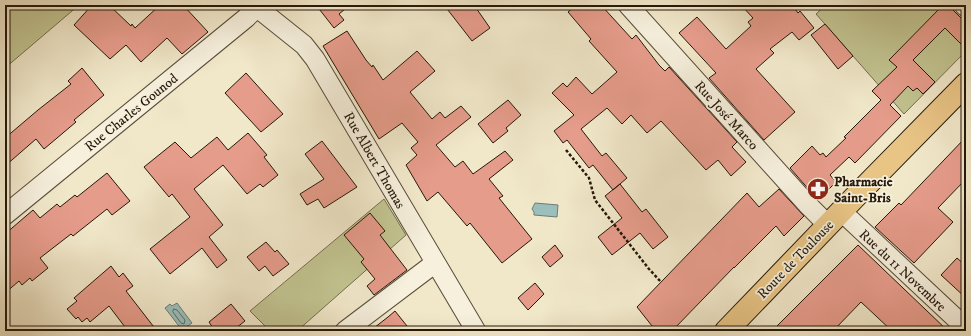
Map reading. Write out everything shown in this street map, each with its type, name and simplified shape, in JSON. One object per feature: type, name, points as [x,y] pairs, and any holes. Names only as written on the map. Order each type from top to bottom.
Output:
[{"type":"main road","name":"Route de Toulouse","points":[[726,331],[834,218],[966,84]]},
{"type":"street","name":"Rue José Marco","points":[[628,5],[807,204],[834,218]]},
{"type":"street","name":"Rue Charles Gounod","points":[[5,215],[246,18],[257,6]]},
{"type":"street","name":"Rue Albert Thomas","points":[[257,6],[304,45],[315,59],[476,331]]},
{"type":"street","name":"Rue du 11 Novembre","points":[[834,218],[966,328]]},
{"type":"street","points":[[345,331],[435,263]]},
{"type":"path","points":[[566,150],[589,178],[595,200],[649,269],[662,282]]},
{"type":"green space","points":[[5,5],[79,5],[5,68]]},
{"type":"green space","points":[[826,5],[948,5],[966,23],[966,51],[904,114],[816,14]]},
{"type":"green space","points":[[384,199],[406,235],[297,331],[270,331],[250,311]]},
{"type":"water","points":[[535,203],[558,205],[557,217],[534,215],[532,209]]},
{"type":"water","points":[[177,303],[192,323],[182,330],[165,308],[170,304],[172,306]]},
{"type":"building","points":[[92,5],[109,5],[135,28],[160,5],[183,5],[208,32],[182,54],[167,38],[141,62],[126,45],[110,59],[74,25]]},
{"type":"building","points":[[316,5],[350,5],[339,14],[344,20],[334,28]]},
{"type":"building","points":[[444,5],[474,5],[490,28],[472,41]]},
{"type":"building","points":[[576,5],[601,5],[632,39],[636,35],[659,65],[665,71],[669,67],[737,142],[732,147],[746,162],[731,176],[718,160],[706,170],[661,121],[647,133],[631,115],[622,124],[607,108],[581,129],[602,156],[606,153],[627,178],[613,190],[593,165],[589,168],[567,140],[563,143],[554,131],[574,115],[552,93],[563,83],[567,87],[576,77],[592,94],[617,72],[589,41],[591,39],[568,12]]},
{"type":"building","points":[[741,5],[792,5],[798,13],[800,11],[814,28],[799,40],[792,32],[770,49],[774,53],[756,69],[795,112],[764,140],[709,78],[716,73],[679,33],[697,17],[726,49],[751,26],[748,22],[753,18]]},
{"type":"building","points":[[943,5],[948,5],[966,23],[966,49],[945,28],[913,60],[935,82],[923,94],[917,88],[913,91],[908,86],[890,105],[901,116],[855,163],[849,157],[830,175],[836,182],[818,200],[790,168],[812,146],[820,155],[823,153],[826,157],[846,138],[844,137],[881,100],[872,91],[897,67],[889,60]]},
{"type":"building","points":[[825,24],[853,56],[838,69],[811,35]]},
{"type":"building","points":[[347,31],[366,60],[372,67],[373,65],[383,80],[417,51],[435,71],[410,92],[432,119],[440,112],[445,118],[461,106],[471,117],[436,145],[455,167],[463,161],[473,174],[505,151],[513,160],[489,179],[503,196],[499,198],[532,239],[502,263],[470,223],[467,226],[438,192],[427,201],[406,165],[417,155],[411,148],[418,142],[402,123],[379,139],[323,46]]},
{"type":"building","points":[[82,68],[104,95],[74,120],[76,122],[44,149],[36,139],[5,166],[5,138],[71,84],[68,81]]},
{"type":"building","points":[[246,73],[283,114],[261,132],[225,93]]},
{"type":"building","points":[[508,100],[521,115],[506,128],[508,131],[493,143],[478,124]]},
{"type":"building","points":[[248,133],[267,155],[264,157],[278,175],[263,187],[260,184],[247,194],[223,165],[194,189],[223,225],[209,237],[227,260],[217,268],[202,248],[170,274],[150,249],[190,217],[172,194],[169,197],[144,167],[175,142],[191,158],[217,137],[228,150]]},
{"type":"building","points":[[966,137],[966,179],[938,208],[953,222],[914,263],[875,227],[899,203],[901,205]]},
{"type":"building","points":[[322,141],[357,187],[324,208],[318,199],[307,205],[300,194],[324,179],[305,154]]},
{"type":"building","points":[[107,173],[130,201],[112,215],[107,209],[73,236],[71,234],[40,258],[48,268],[32,281],[30,278],[22,285],[19,281],[5,293],[5,234],[33,210],[40,218],[57,204],[60,207],[75,195],[77,197]]},
{"type":"building","points":[[620,184],[642,212],[646,209],[668,237],[653,249],[640,233],[612,255],[598,237],[622,218],[605,196]]},
{"type":"building","points":[[779,189],[804,216],[784,236],[776,226],[672,331],[656,331],[637,307],[747,193],[759,207]]},
{"type":"building","points":[[370,213],[385,231],[380,235],[407,270],[374,295],[367,286],[375,279],[361,262],[364,259],[344,235]]},
{"type":"building","points":[[266,242],[275,252],[277,250],[289,264],[273,276],[265,266],[259,271],[247,257]]},
{"type":"building","points":[[555,245],[563,256],[550,267],[542,257]]},
{"type":"building","points":[[858,245],[948,331],[892,331],[861,302],[833,331],[772,331]]},
{"type":"building","points":[[957,258],[966,266],[966,298],[941,275]]},
{"type":"building","points":[[111,266],[119,277],[123,273],[133,286],[126,291],[157,331],[128,331],[109,306],[90,322],[87,318],[82,322],[78,317],[76,319],[67,309],[77,301],[74,298]]},
{"type":"building","points":[[535,283],[544,294],[528,310],[518,298]]},
{"type":"building","points":[[231,304],[245,321],[232,331],[215,331],[209,322]]},
{"type":"building","points":[[395,311],[411,331],[370,331],[388,317]]},
{"type":"place","name":"Pharmacie Saint-Bris","points":[[818,189]]}]
